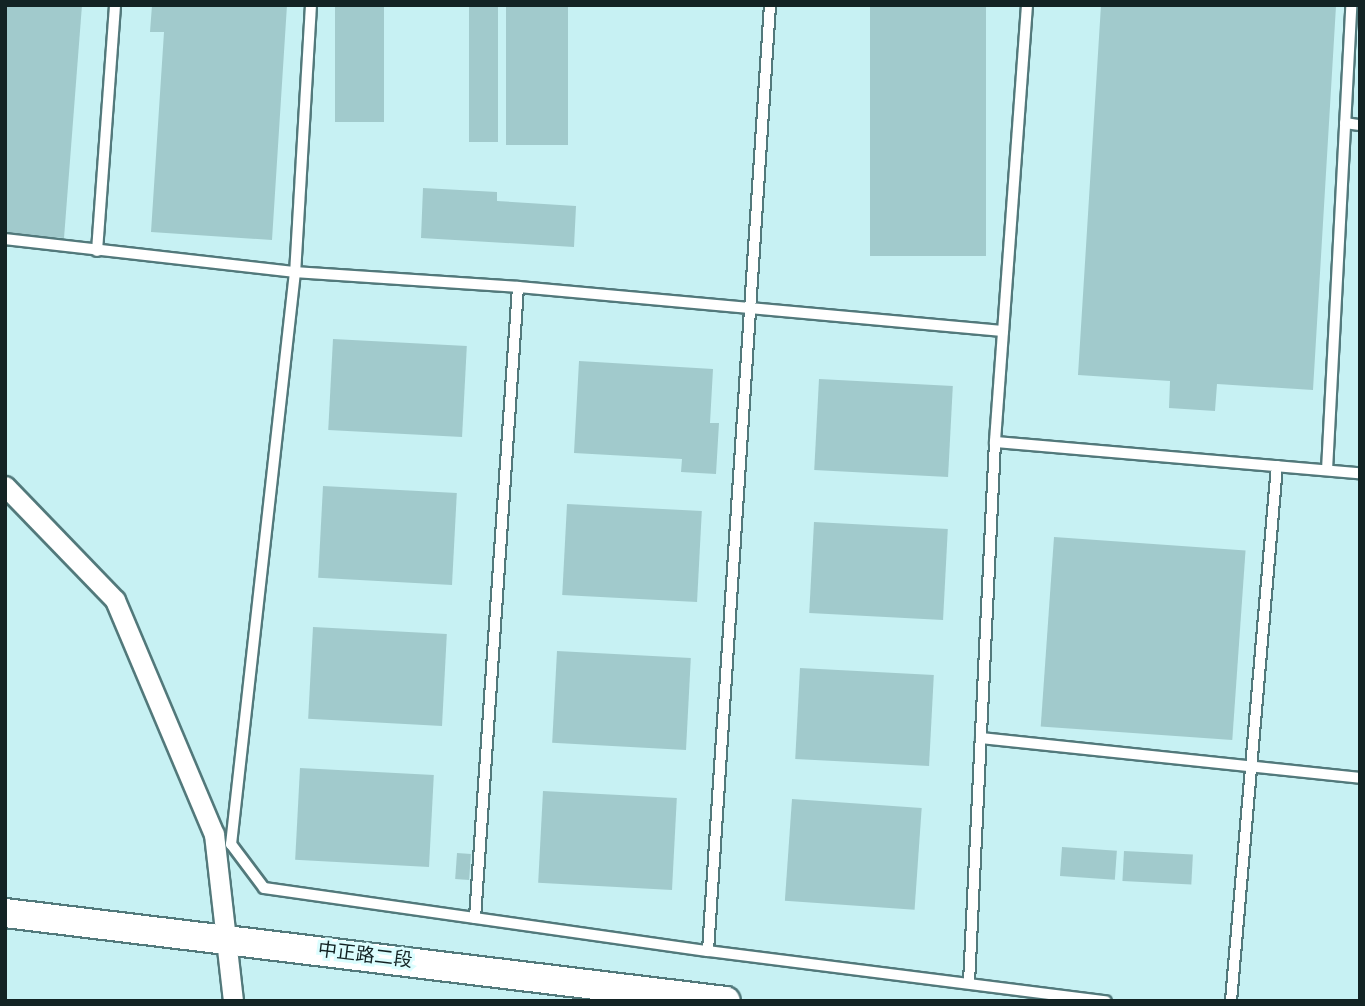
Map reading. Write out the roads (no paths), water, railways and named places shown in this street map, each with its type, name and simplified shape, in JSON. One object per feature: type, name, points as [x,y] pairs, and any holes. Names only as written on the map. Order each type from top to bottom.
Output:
[{"type":"street","points":[[5,486],[116,600],[214,834],[233,1001]]},
{"type":"street","name":"中正路二段","points":[[5,913],[726,1001]]},
{"type":"lane","points":[[97,251],[115,5]]},
{"type":"lane","points":[[311,5],[295,272],[231,844],[264,888],[708,951],[1106,1001]]},
{"type":"lane","points":[[708,951],[770,5]]},
{"type":"lane","points":[[969,983],[995,442],[1027,5]]},
{"type":"lane","points":[[1327,470],[1351,5]]},
{"type":"lane","points":[[1345,123],[1360,125]]},
{"type":"lane","points":[[5,240],[295,272],[750,306],[1003,331]]},
{"type":"lane","points":[[475,918],[518,287]]},
{"type":"lane","points":[[995,442],[1360,473]]},
{"type":"lane","points":[[1231,1001],[1277,466]]},
{"type":"lane","points":[[981,738],[1360,778]]}]
